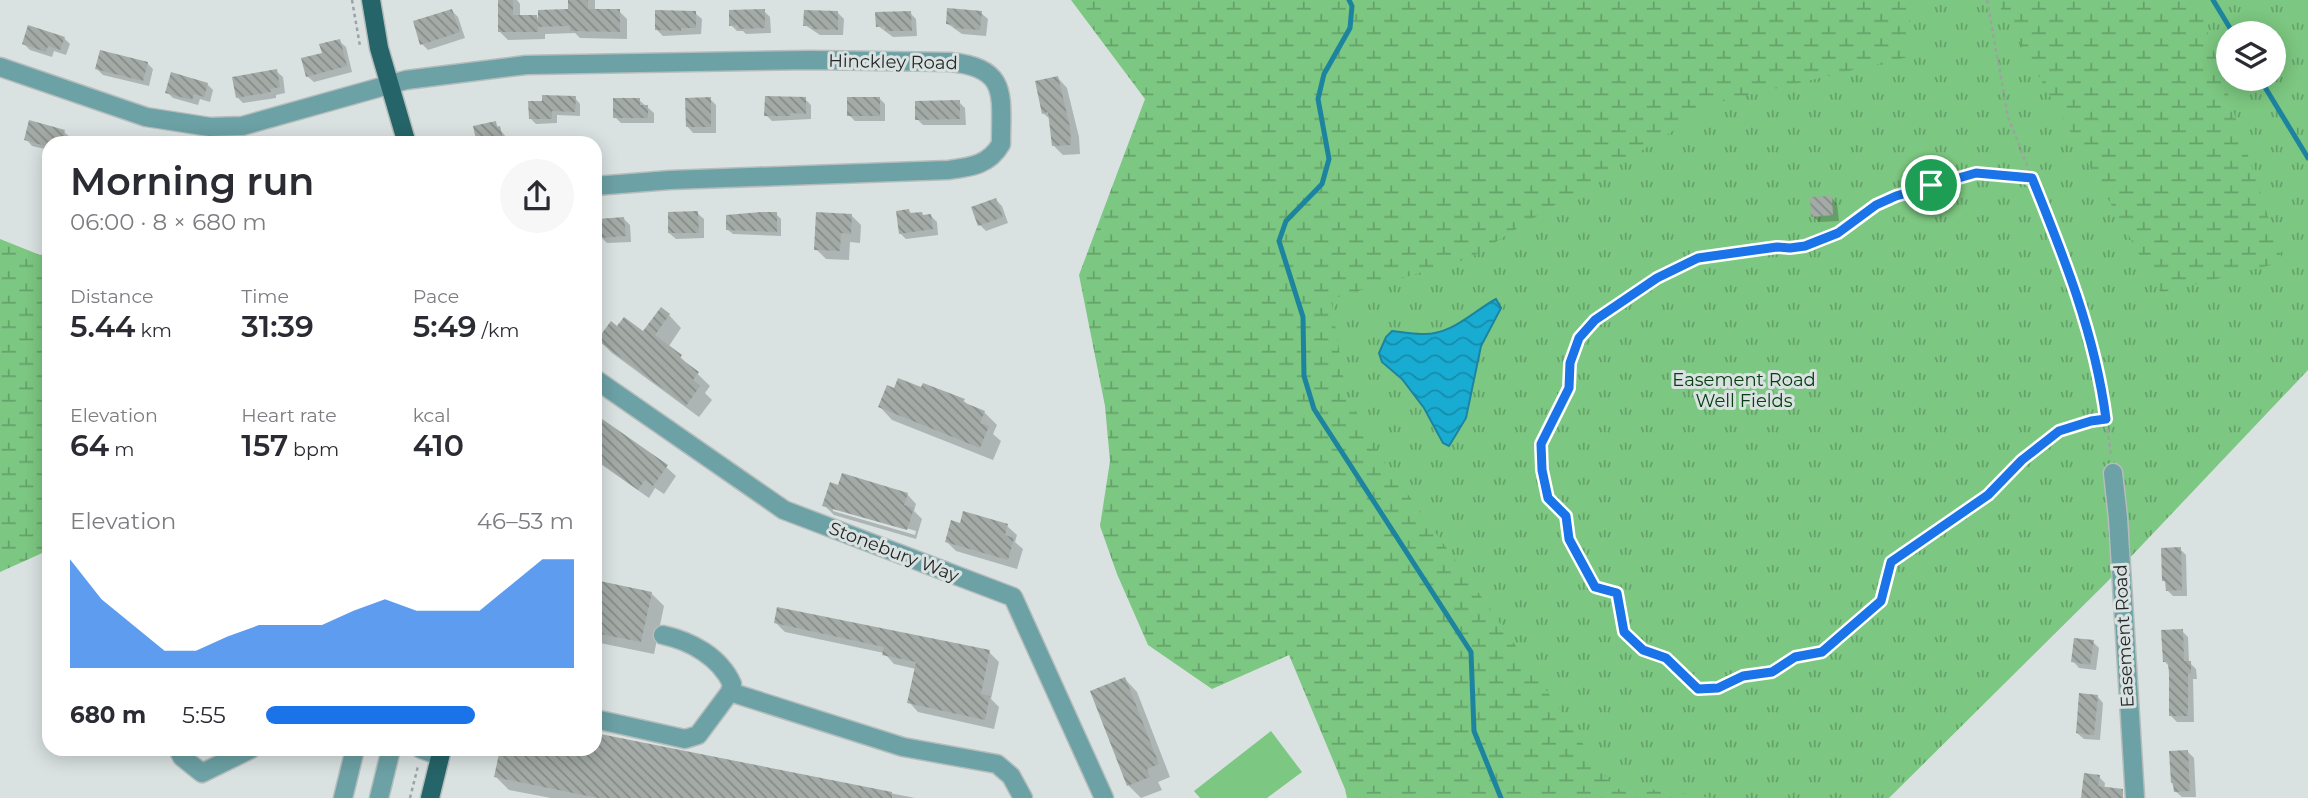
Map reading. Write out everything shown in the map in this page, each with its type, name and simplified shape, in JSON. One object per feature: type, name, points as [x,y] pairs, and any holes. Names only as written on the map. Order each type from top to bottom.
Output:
[{"type":"main road","points":[[371,0],[379,48],[405,136]]},
{"type":"main road","points":[[430,798],[440,756]]},
{"type":"street","name":"Hinckley Road","points":[[390,85],[434,76],[526,65],[902,60],[972,64],[985,71],[999,89],[1001,144],[988,160],[974,167],[602,186]]},
{"type":"street","points":[[0,67],[146,117],[210,127],[242,126],[390,85]]},
{"type":"street","name":"Stonebury Way","points":[[602,384],[784,510],[1013,597],[1104,798]]},
{"type":"street","name":"Easement Road","points":[[2113,473],[2135,798]]},
{"type":"street","points":[[602,720],[692,739],[698,736],[730,692],[732,684],[728,676],[704,651],[678,638],[663,635]]},
{"type":"street","points":[[730,692],[903,747],[997,764],[1011,776],[1023,798]]},
{"type":"street","points":[[182,756],[202,772],[236,756]]},
{"type":"street","points":[[343,798],[353,756]]},
{"type":"street","points":[[379,798],[389,756]]},
{"type":"path","points":[[1987,0],[2008,117],[2082,310],[2093,346],[2113,473]]},
{"type":"path","points":[[2032,178],[1976,173],[1931,185],[1876,205],[1838,233],[1805,246],[1777,247],[1698,258],[1657,278],[1595,320],[1579,338],[1570,363],[1569,388],[1541,444],[1542,470],[1548,498],[1566,516],[1569,539],[1595,587],[1617,593],[1624,632],[1643,650],[1666,658],[1698,689],[1718,688],[1743,676],[1772,672],[1795,657],[1822,652],[1881,601],[1891,562],[1988,495],[2022,460],[2059,431],[2106,419]]},
{"type":"path","points":[[410,798],[420,756]]},
{"type":"green space","points":[[1071,0],[1911,0],[1908,57],[1719,102],[1470,258],[1331,299],[1346,394],[1384,461],[1614,789],[1662,790],[1712,798],[1347,798],[1289,655],[1212,689],[1148,645],[1117,574],[1100,526],[1110,461],[1105,406],[1079,275],[1145,99]]},
{"type":"green space","name":"Easement Road Well Fields","points":[[1296,0],[2308,0],[2308,370],[2106,583],[1889,798],[1423,798],[1266,200]]},
{"type":"green space","points":[[1996,0],[2197,0],[2216,58],[2216,91],[2227,91],[2283,262],[2161,293]]},
{"type":"green space","points":[[0,239],[42,255],[42,553],[0,572]]},
{"type":"green space","points":[[1271,731],[1302,772],[1267,798],[1200,798],[1194,791]]},
{"type":"water","points":[[1496,299],[1501,308],[1481,346],[1466,418],[1449,446],[1443,443],[1424,408],[1402,379],[1382,362],[1379,353],[1386,337],[1392,331],[1432,334],[1442,331]]},
{"type":"building","points":[[498,0],[513,0],[513,15],[537,15],[538,26],[538,10],[568,9],[568,0],[588,0],[588,9],[620,9],[620,32],[570,31],[570,26],[538,27],[538,32],[498,32]]},
{"type":"building","points":[[947,8],[982,11],[980,30],[954,28],[954,25],[946,24]]},
{"type":"building","points":[[452,9],[460,32],[420,45],[413,21]]},
{"type":"building","points":[[765,9],[765,28],[738,29],[738,25],[729,26],[729,10]]},
{"type":"building","points":[[655,10],[696,11],[696,28],[681,28],[681,31],[655,30]]},
{"type":"building","points":[[804,10],[838,11],[838,30],[803,26]]},
{"type":"building","points":[[911,11],[912,31],[885,31],[885,26],[876,27],[875,12]]},
{"type":"building","points":[[28,25],[65,37],[60,50],[48,46],[46,52],[22,44]]},
{"type":"building","points":[[340,39],[347,66],[306,77],[301,58],[322,53],[319,44]]},
{"type":"building","points":[[100,50],[148,62],[143,81],[95,69]]},
{"type":"building","points":[[277,69],[280,87],[270,89],[271,92],[236,98],[232,77]]},
{"type":"building","points":[[171,72],[208,83],[204,97],[194,94],[192,100],[165,93]]},
{"type":"building","points":[[1058,76],[1070,127],[1071,145],[1052,146],[1048,112],[1042,114],[1035,81]]},
{"type":"building","points":[[542,95],[576,96],[575,112],[552,111],[552,119],[529,119],[528,101],[542,101]]},
{"type":"building","points":[[765,96],[806,97],[806,114],[764,116]]},
{"type":"building","points":[[711,97],[711,127],[686,127],[685,98]]},
{"type":"building","points":[[847,97],[880,97],[880,116],[847,116]]},
{"type":"building","points":[[613,98],[640,98],[640,105],[648,105],[648,118],[613,118]]},
{"type":"building","points":[[960,100],[960,119],[915,120],[915,101]]},
{"type":"building","points":[[29,120],[65,130],[64,136],[42,136],[42,145],[24,140]]},
{"type":"building","points":[[496,121],[502,136],[475,136],[473,126]]},
{"type":"building","points":[[1832,196],[1833,215],[1811,217],[1810,197]]},
{"type":"building","points":[[996,198],[1003,217],[978,226],[971,207]]},
{"type":"building","points":[[909,209],[910,213],[931,214],[933,229],[899,234],[896,211]]},
{"type":"building","points":[[698,211],[699,233],[668,233],[668,212]]},
{"type":"building","points":[[777,212],[777,232],[726,230],[726,215]]},
{"type":"building","points":[[816,212],[852,214],[851,234],[841,233],[840,251],[814,250]]},
{"type":"building","points":[[624,217],[626,236],[602,238],[602,219]]},
{"type":"building","points":[[661,307],[670,314],[655,335],[699,372],[693,380],[700,386],[686,406],[602,344],[602,333],[611,321],[617,326],[624,317],[643,331]]},
{"type":"building","points":[[898,378],[921,387],[923,383],[965,399],[963,402],[985,411],[980,423],[989,426],[980,448],[878,407],[887,385],[894,388]]},
{"type":"building","points":[[602,419],[668,465],[653,486],[645,480],[638,490],[602,464]]},
{"type":"building","points":[[842,473],[908,493],[904,505],[914,508],[907,530],[822,506],[830,482],[838,485]]},
{"type":"building","points":[[963,511],[1008,524],[1005,535],[1014,538],[1008,560],[945,542],[951,520],[960,523]]},
{"type":"building","points":[[2181,547],[2182,590],[2166,591],[2165,581],[2162,581],[2161,548]]},
{"type":"building","points":[[602,581],[652,592],[641,642],[602,634]]},
{"type":"building","points":[[777,607],[990,650],[981,694],[990,696],[985,720],[907,703],[916,662],[882,655],[884,647],[774,623]]},
{"type":"building","points":[[2183,629],[2184,661],[2191,661],[2191,673],[2188,674],[2188,716],[2169,716],[2168,662],[2163,662],[2161,630]]},
{"type":"building","points":[[2074,638],[2094,640],[2090,665],[2071,662]]},
{"type":"building","points":[[1125,677],[1159,764],[1147,769],[1150,777],[1127,786],[1090,691]]},
{"type":"building","points":[[2079,693],[2098,695],[2094,735],[2076,733]]},
{"type":"building","points":[[602,734],[892,792],[892,798],[598,798],[494,777],[498,756],[602,756]]},
{"type":"building","points":[[2188,750],[2190,791],[2174,792],[2169,751]]},
{"type":"building","points":[[2084,773],[2100,775],[2098,786],[2123,789],[2123,798],[2081,798]]},
{"type":"waterway","points":[[1349,0],[1352,6],[1350,28],[1324,74],[1318,99],[1329,159],[1322,184],[1286,221],[1279,241],[1303,317],[1304,376],[1314,409],[1471,652],[1474,731],[1501,798]]},
{"type":"waterway","points":[[2213,0],[2226,21]]},
{"type":"waterway","points":[[2267,91],[2308,158]]},
{"type":"route","points":[[1976,173],[2032,178],[2082,310],[2093,346],[2106,419],[2059,431],[2022,460],[1988,495],[1891,562],[1881,601],[1822,652],[1795,657],[1772,672],[1743,676],[1718,688],[1698,689],[1666,658],[1643,650],[1624,632],[1617,593],[1595,587],[1569,539],[1566,516],[1548,498],[1542,470],[1541,444],[1569,388],[1570,363],[1579,338],[1595,320],[1612,308],[1657,278],[1698,258],[1777,247],[1805,246],[1838,233],[1876,205],[1931,185],[1976,173]]}]
